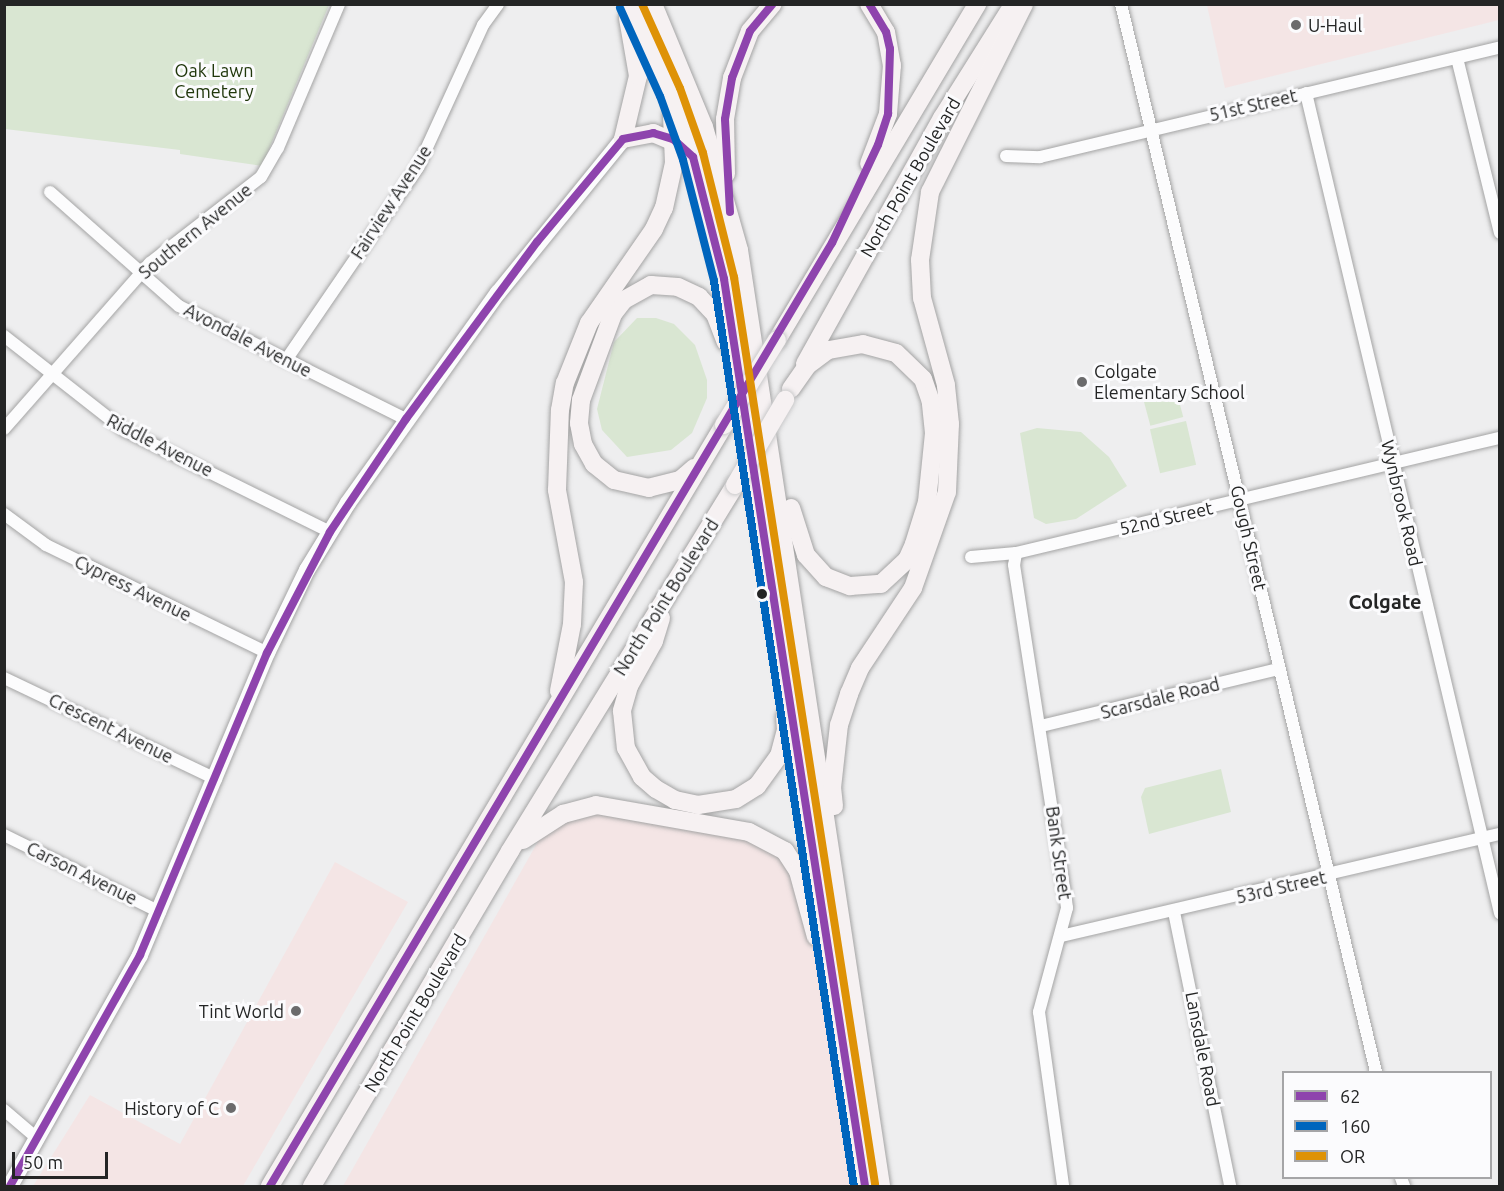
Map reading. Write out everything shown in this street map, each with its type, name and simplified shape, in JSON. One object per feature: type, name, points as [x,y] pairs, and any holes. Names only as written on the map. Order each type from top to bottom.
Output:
[{"type":"main road","points":[[628,4],[670,92],[693,157],[724,279],[865,1186]]},
{"type":"main road","points":[[628,4],[638,76],[624,139],[653,133],[673,139],[693,157]]},
{"type":"main road","points":[[653,4],[687,79],[728,200],[762,384],[881,1186]]},
{"type":"main road","points":[[728,200],[725,119],[732,78],[750,31],[773,4]]},
{"type":"main road","points":[[832,243],[878,145],[888,114],[890,49],[886,32],[869,4]]},
{"type":"main road","name":"North Point Boulevard","points":[[270,1186],[977,4]]},
{"type":"main road","name":"North Point Boulevard","points":[[312,1186],[510,851],[735,485],[942,118],[1014,4]]},
{"type":"main road","points":[[830,852],[837,827],[832,788],[839,725],[860,668],[913,588],[947,492],[950,424],[946,384],[925,315],[920,260],[930,192],[1024,4]]},
{"type":"main road","points":[[553,713],[566,666],[574,582],[557,490],[560,410],[565,383],[595,311],[654,230],[664,208],[674,163],[670,92]]},
{"type":"main road","points":[[704,459],[680,480],[649,488],[614,480],[591,459],[583,444],[579,413],[591,368],[613,314],[624,300],[651,285],[663,284],[689,291],[715,314],[740,384]]},
{"type":"main road","points":[[762,384],[795,528],[806,555],[816,568],[837,583],[864,587],[881,584],[907,560],[927,502],[934,433],[931,402],[923,379],[896,353],[863,345],[828,350],[807,366],[788,394]]},
{"type":"main road","points":[[666,599],[654,641],[629,686],[622,711],[622,733],[642,777],[675,800],[698,806],[743,795],[757,786],[779,756],[786,730],[775,608]]},
{"type":"main road","points":[[510,851],[539,826],[572,810],[596,805],[760,836],[785,851],[798,871],[806,889],[824,973],[837,995]]},
{"type":"street","name":"Southern Avenue","points":[[4,429],[140,273],[261,177],[270,166],[339,4]]},
{"type":"street","name":"Fairview Avenue","points":[[286,360],[418,167],[483,25],[498,4]]},
{"type":"street","name":"Gough Street","points":[[1121,4],[1376,1071]]},
{"type":"street","name":"51st Street","points":[[1006,156],[1032,159],[1500,47]]},
{"type":"street","points":[[1457,58],[1500,233]]},
{"type":"street","name":"Wynbrook Road","points":[[1306,93],[1500,913]]},
{"type":"street","points":[[10,1186],[108,1018],[160,912],[267,653],[330,532],[406,419],[498,292],[624,139]]},
{"type":"street","name":"Avondale Avenue","points":[[50,192],[140,273],[188,311],[406,419]]},
{"type":"street","name":"Riddle Avenue","points":[[4,336],[50,375],[124,430],[330,532]]},
{"type":"street","name":"52nd Street","points":[[971,557],[1016,553],[1500,438]]},
{"type":"street","name":"Cypress Avenue","points":[[4,514],[46,545],[267,653]]},
{"type":"street","name":"Bank Street","points":[[1016,553],[1014,565],[1041,726],[1067,908],[1061,936],[1043,983],[1039,1012],[1063,1186]]},
{"type":"street","name":"Scarsdale Road","points":[[1041,726],[1279,669]]},
{"type":"street","name":"Crescent Avenue","points":[[4,678],[216,779]]},
{"type":"street","name":"53rd Street","points":[[1061,936],[1174,912],[1500,834]]},
{"type":"street","name":"Carson Avenue","points":[[4,835],[160,912]]},
{"type":"street","name":"Lansdale Road","points":[[1174,912],[1230,1186]]},
{"type":"street","points":[[4,1110],[38,1139]]},
{"type":"shaded area","points":[[1207,5],[1499,5],[1499,20],[1225,88]]},
{"type":"shaded area","points":[[619,813],[759,841],[789,863],[804,893],[847,1106],[856,1186],[343,1186],[540,838],[573,814]]},
{"type":"shaded area","points":[[335,862],[408,902],[243,1186],[33,1186],[90,1095],[180,1144]]},
{"type":"green space","name":"Oak Lawn Cemetery","points":[[4,5],[329,5],[262,166],[180,154],[180,150],[5,129]]},
{"type":"green space","points":[[637,318],[656,318],[674,324],[695,345],[707,380],[707,398],[692,433],[671,450],[627,457],[602,430],[597,409],[614,342]]},
{"type":"green space","points":[[1176,390],[1183,417],[1150,426],[1143,399]]},
{"type":"green space","points":[[1186,421],[1196,465],[1160,473],[1150,429]]},
{"type":"green space","points":[[1037,428],[1081,432],[1109,457],[1127,486],[1076,519],[1046,524],[1034,518],[1020,433]]},
{"type":"green space","points":[[1221,769],[1231,812],[1149,834],[1141,797],[1145,788]]},
{"type":"transit line","name":"OR","points":[[642,4],[680,88],[703,153],[734,277],[875,1184]]},
{"type":"transit line","name":"62","points":[[730,212],[725,119],[732,78],[750,31],[773,4]]},
{"type":"transit line","name":"62","points":[[270,1186],[832,243],[878,145],[888,114],[890,49],[886,32],[869,4]]},
{"type":"transit line","name":"160","points":[[620,8],[660,96],[683,160],[714,281],[854,1186]]},
{"type":"transit line","name":"62","points":[[10,1186],[140,955],[267,653],[330,532],[406,419],[537,242],[623,139],[653,133],[673,139],[693,157],[724,279],[865,1186]]},
{"type":"place","name":"U-Haul","points":[[1296,25]]},
{"type":"place","name":"Colgate Elementary School","points":[[1082,382]]},
{"type":"place","name":"Tint World","points":[[296,1011]]},
{"type":"place","name":"History of C","points":[[231,1108]]},
{"type":"district","name":"Colgate","points":[[1385,601]]}]
